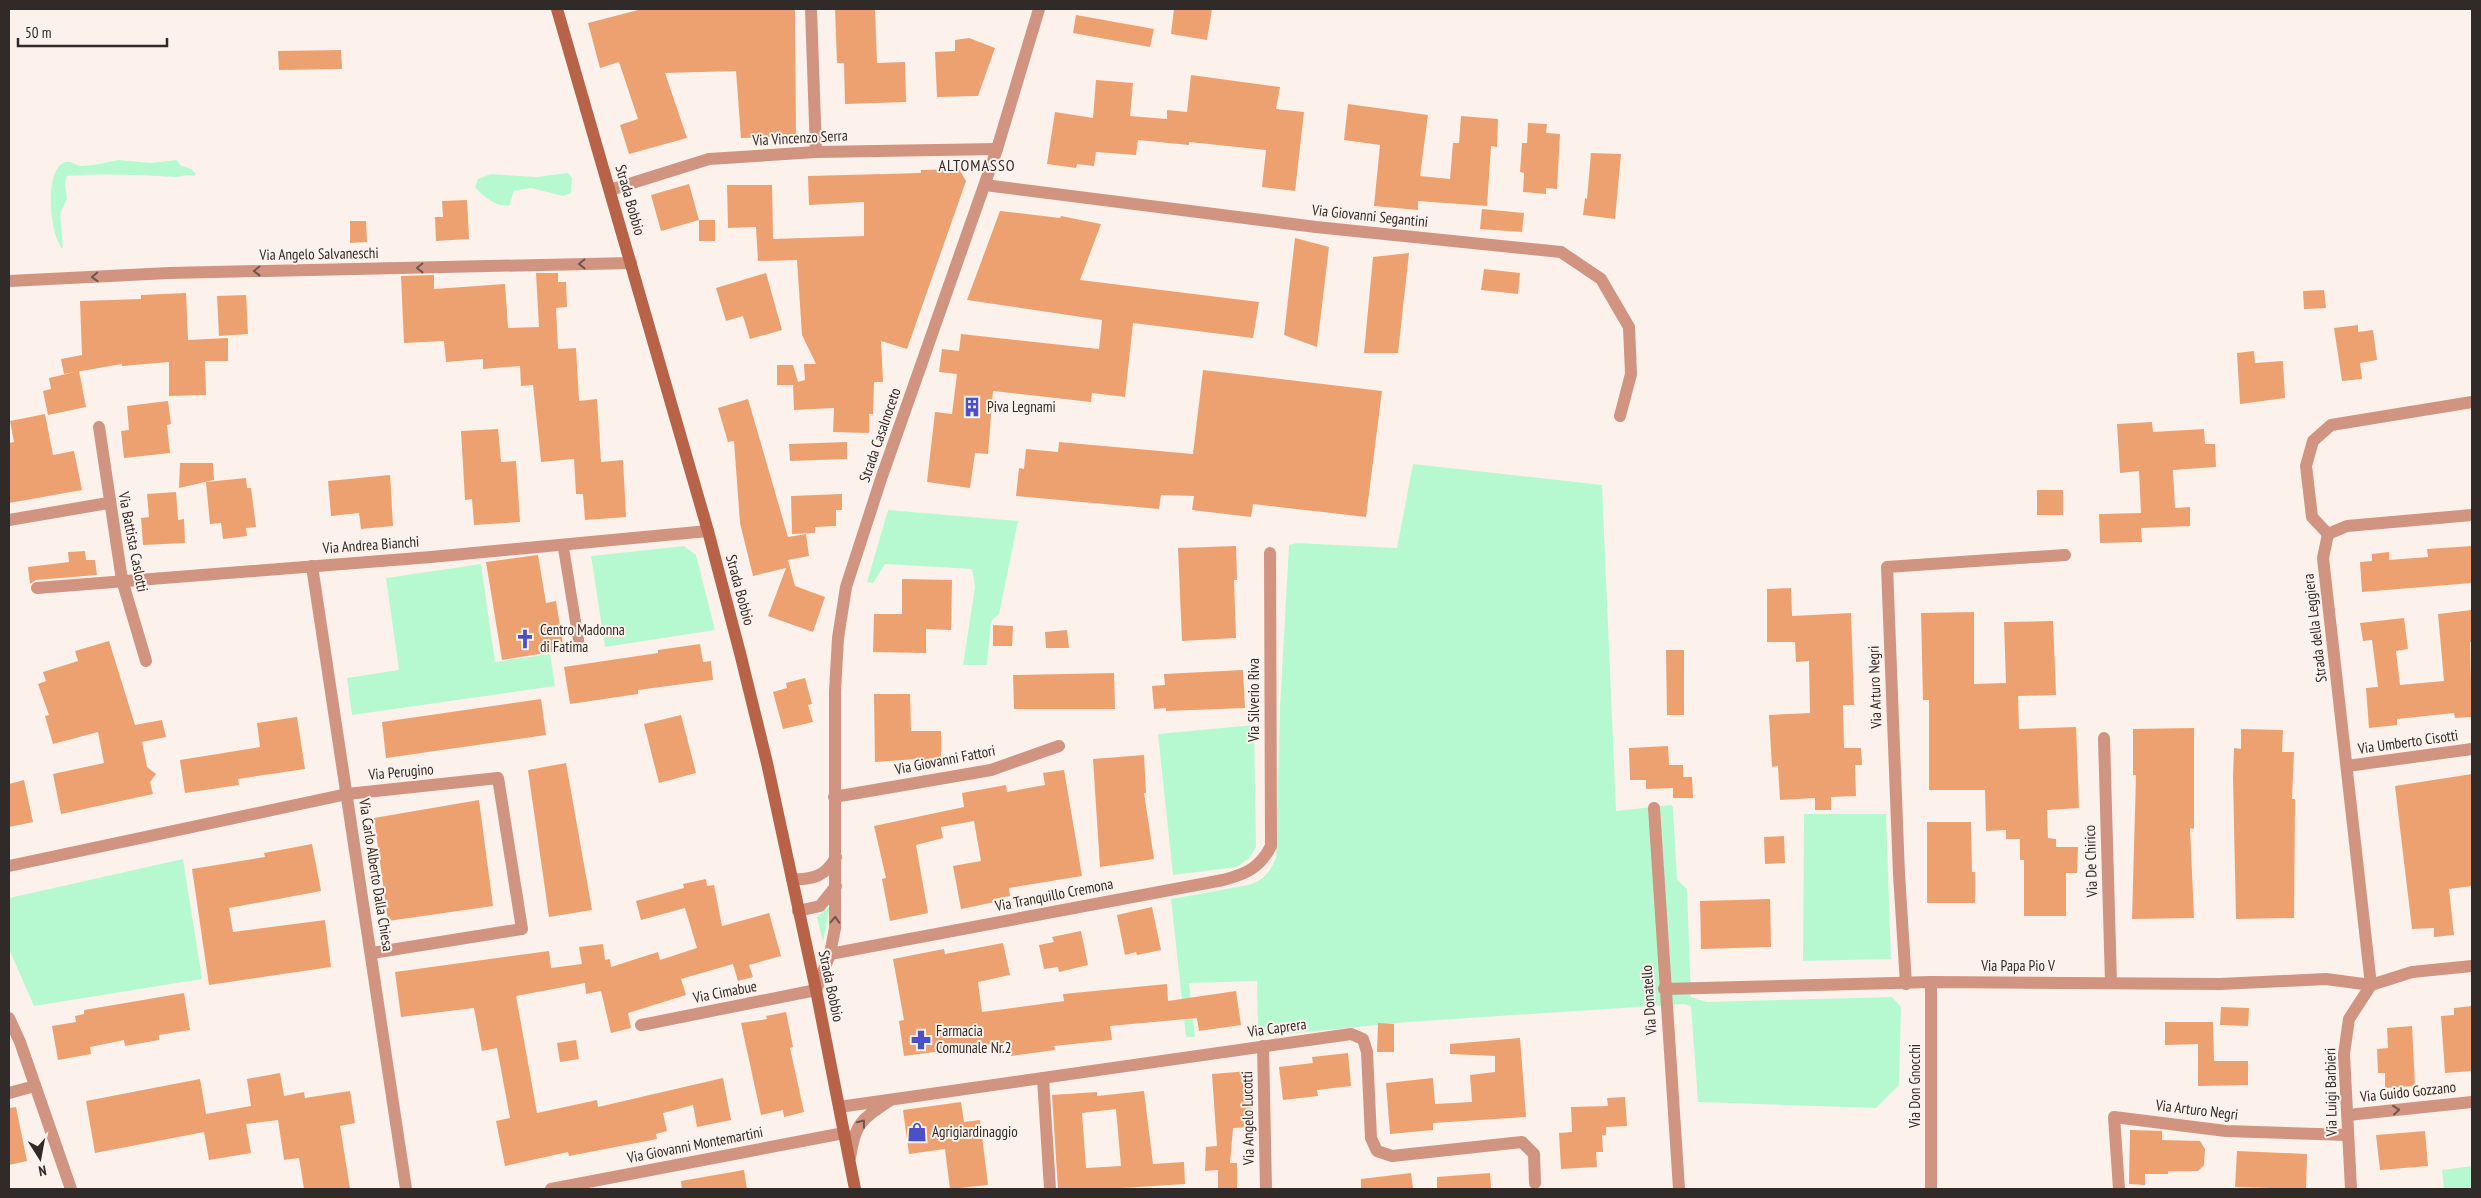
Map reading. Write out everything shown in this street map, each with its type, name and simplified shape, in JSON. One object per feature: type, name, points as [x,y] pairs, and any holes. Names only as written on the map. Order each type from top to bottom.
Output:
[{"type":"main road","name":"Strada Bobbio","points":[[557,9],[708,531],[740,652],[816,990],[855,1189]]},
{"type":"street","points":[[811,9],[816,152]]},
{"type":"street","name":"Strada Casalnoceto","points":[[816,990],[830,954],[835,928],[836,857],[834,798],[838,638],[846,587],[881,479],[997,149],[1039,9]]},
{"type":"street","name":"Via Vincenzo Serra","points":[[610,190],[709,159],[816,152],[997,149]]},
{"type":"street","name":"Via Giovanni Segantini","points":[[985,184],[1306,226],[1562,252],[1601,279],[1628,327],[1631,374],[1620,416]]},
{"type":"street","name":"Via Angelo Salvaneschi","points":[[9,281],[168,273],[631,263]]},
{"type":"street","points":[[2472,402],[2331,425],[2313,442],[2306,466],[2312,517],[2328,534],[2347,526],[2472,514]]},
{"type":"street","name":"Via Battista Caslotti","points":[[99,427],[108,502],[122,580],[146,661]]},
{"type":"street","points":[[9,520],[108,502]]},
{"type":"street","name":"Via Andrea Bianchi","points":[[37,588],[563,545],[708,531]]},
{"type":"street","name":"Strada della Leggiera","points":[[2328,534],[2323,558],[2371,985]]},
{"type":"street","points":[[563,545],[579,643]]},
{"type":"street","name":"Via Silverio Riva","points":[[1270,553],[1271,846]]},
{"type":"street","name":"Via Arturo Negri","points":[[1906,984],[1899,874],[1887,567],[2065,555]]},
{"type":"street","name":"Via Carlo Alberto Dalla Chiesa","points":[[312,566],[372,952],[406,1189]]},
{"type":"street","name":"Via De Chirico","points":[[2104,738],[2111,983]]},
{"type":"street","name":"Via Giovanni Fattori","points":[[834,798],[991,770],[1059,746]]},
{"type":"street","name":"Via Umberto Cisotti","points":[[2347,766],[2472,750]]},
{"type":"street","name":"Via Perugino","points":[[9,866],[347,794],[498,778],[522,929],[372,952]]},
{"type":"street","name":"Via Donatello","points":[[1654,808],[1664,989],[1679,1189]]},
{"type":"street","name":"Via Tranquillo Cremona","points":[[830,954],[1246,874],[1257,866],[1271,846]]},
{"type":"street","points":[[792,879],[810,880],[829,870],[836,857]]},
{"type":"street","points":[[798,911],[820,906],[836,886]]},
{"type":"street","points":[[2371,985],[2412,972],[2472,966]]},
{"type":"street","name":"Via Papa Pio V","points":[[1664,989],[1931,982],[2220,984],[2326,979],[2371,985]]},
{"type":"street","name":"Via Don Gnocchi","points":[[1931,982],[1931,1189]]},
{"type":"street","name":"Via Luigi Barbieri","points":[[2351,1189],[2344,1054],[2349,1020],[2371,985]]},
{"type":"street","name":"Via Cimabue","points":[[641,1025],[816,990]]},
{"type":"street","points":[[9,1018],[71,1189]]},
{"type":"street","name":"Via Caprera","points":[[839,1107],[1351,1034],[1363,1039],[1367,1052],[1371,1138],[1377,1151],[1392,1156],[1522,1142],[1534,1154],[1535,1183]]},
{"type":"street","name":"Via Angelo Lucotti","points":[[1263,1046],[1266,1189]]},
{"type":"street","points":[[1043,1078],[1050,1189]]},
{"type":"street","points":[[9,1092],[35,1086]]},
{"type":"street","name":"Via Caprera","points":[[850,1158],[853,1134],[864,1118],[891,1099]]},
{"type":"street","name":"Via Guido Gozzano","points":[[2348,1115],[2472,1102]]},
{"type":"street","name":"Via Arturo Negri","points":[[2119,1189],[2114,1117],[2226,1131],[2348,1135]]},
{"type":"street","name":"Via Giovanni Montemartini","points":[[552,1189],[844,1133]]},
{"type":"green space","points":[[119,160],[151,163],[177,160],[180,165],[191,169],[196,174],[194,176],[175,177],[108,174],[67,176],[65,182],[67,199],[60,214],[63,249],[58,242],[52,219],[51,191],[57,169],[66,162],[81,166]]},
{"type":"green space","points":[[568,173],[572,178],[571,193],[563,196],[531,188],[514,191],[509,206],[504,206],[490,200],[475,187],[478,179],[491,174],[536,177]]},
{"type":"green space","points":[[1413,464],[1602,485],[1616,811],[1671,805],[1673,807],[1677,880],[1687,889],[1691,997],[1707,1002],[1892,997],[1901,1007],[1899,1085],[1876,1108],[1698,1102],[1691,1006],[1684,1004],[1408,1022],[1264,1036],[1258,1031],[1257,981],[1189,983],[1195,1037],[1186,1037],[1171,899],[1254,883],[1265,875],[1276,858],[1280,708],[1289,545],[1297,543],[1397,548]]},
{"type":"green space","points":[[888,510],[1018,521],[999,614],[991,621],[987,665],[963,665],[975,587],[972,569],[885,564],[873,583],[867,582]]},
{"type":"green space","points":[[684,546],[696,555],[715,630],[605,647],[591,556]]},
{"type":"green space","points":[[481,564],[495,662],[550,654],[555,686],[352,715],[347,678],[399,670],[386,578]]},
{"type":"green space","points":[[1254,725],[1256,847],[1249,858],[1237,867],[1173,875],[1158,734]]},
{"type":"green space","points":[[1804,814],[1886,814],[1891,959],[1803,961]]},
{"type":"green space","points":[[183,859],[202,979],[34,1006],[9,949],[9,898]]},
{"type":"green space","points":[[830,906],[823,942],[817,917]]},
{"type":"green space","points":[[2472,1166],[2472,1189],[2444,1189],[2442,1170]]},
{"type":"building","points":[[642,9],[795,9],[796,136],[741,138],[736,71],[665,73],[687,138],[629,154],[620,125],[638,119],[619,62],[600,68],[588,23]]},
{"type":"building","points":[[835,9],[875,9],[877,63],[905,62],[906,102],[845,104],[844,63],[837,63]]},
{"type":"building","points":[[1174,9],[1212,9],[1207,40],[1171,34]]},
{"type":"building","points":[[1076,15],[1154,29],[1150,47],[1073,33]]},
{"type":"building","points":[[969,38],[995,48],[978,96],[937,97],[935,52],[955,51],[955,40]]},
{"type":"building","points":[[341,50],[342,69],[279,70],[278,51]]},
{"type":"building","points":[[1191,75],[1280,87],[1276,109],[1304,112],[1295,191],[1262,187],[1266,150],[1189,142],[1189,145],[1138,140],[1136,155],[1096,152],[1094,166],[1077,164],[1076,168],[1047,164],[1055,112],[1093,118],[1096,80],[1133,83],[1130,116],[1167,119],[1167,110],[1187,112]]},
{"type":"building","points":[[1348,104],[1428,115],[1420,176],[1450,179],[1453,143],[1459,143],[1461,116],[1498,119],[1497,147],[1491,146],[1487,206],[1418,201],[1418,210],[1374,206],[1380,145],[1344,140]]},
{"type":"building","points":[[1528,123],[1547,124],[1546,133],[1560,134],[1557,189],[1546,188],[1546,194],[1523,192],[1524,173],[1520,172],[1522,143],[1527,143]]},
{"type":"building","points":[[1591,153],[1621,154],[1615,219],[1583,215],[1585,198],[1587,199]]},
{"type":"building","points":[[959,169],[966,181],[907,349],[881,341],[883,382],[874,382],[873,414],[869,414],[869,433],[833,432],[834,408],[794,410],[793,385],[777,385],[777,365],[793,365],[798,382],[805,380],[804,364],[816,364],[802,335],[797,260],[758,261],[756,227],[728,228],[727,185],[772,185],[773,239],[864,236],[864,202],[809,205],[808,176],[921,173],[921,170]]},
{"type":"building","points":[[689,184],[699,220],[661,231],[651,195]]},
{"type":"building","points":[[467,200],[469,239],[436,241],[435,217],[443,217],[442,201]]},
{"type":"building","points":[[1482,209],[1524,213],[1522,232],[1480,229]]},
{"type":"building","points":[[1000,211],[1060,218],[1061,216],[1101,224],[1080,280],[1259,302],[1253,338],[1133,323],[1125,397],[1092,393],[1091,402],[993,391],[988,454],[975,453],[970,488],[927,482],[935,412],[952,414],[957,374],[939,372],[942,349],[959,351],[961,334],[1099,349],[1102,320],[967,300]]},
{"type":"building","points":[[699,220],[715,220],[715,241],[699,241]]},
{"type":"building","points":[[350,221],[366,221],[367,242],[350,243]]},
{"type":"building","points":[[1295,238],[1329,247],[1317,347],[1284,335]]},
{"type":"building","points":[[1409,253],[1398,353],[1364,353],[1373,257]]},
{"type":"building","points":[[1484,269],[1520,273],[1518,294],[1481,290]]},
{"type":"building","points":[[536,273],[558,273],[558,282],[566,282],[567,307],[556,308],[558,349],[576,348],[579,401],[597,399],[601,462],[623,460],[626,517],[585,520],[583,494],[576,494],[574,459],[541,462],[533,385],[521,386],[520,366],[483,369],[483,359],[446,362],[444,341],[404,343],[401,276],[434,275],[434,289],[505,284],[508,328],[539,327]]},
{"type":"building","points":[[766,273],[782,330],[750,339],[743,316],[726,321],[716,288]]},
{"type":"building","points":[[2324,290],[2326,308],[2304,309],[2303,291]]},
{"type":"building","points":[[186,293],[188,340],[228,338],[228,361],[205,361],[206,395],[169,396],[169,362],[122,366],[122,364],[64,374],[61,359],[82,355],[80,301],[141,299],[141,295]]},
{"type":"building","points":[[246,295],[248,334],[219,336],[217,296]]},
{"type":"building","points":[[2358,325],[2358,332],[2373,330],[2377,360],[2360,363],[2362,379],[2342,381],[2334,328]]},
{"type":"building","points":[[2254,351],[2255,363],[2283,361],[2285,398],[2240,404],[2237,353]]},
{"type":"building","points":[[1203,370],[1382,391],[1366,517],[1253,504],[1251,517],[1192,510],[1194,496],[1161,495],[1159,509],[1016,496],[1019,468],[1024,469],[1026,449],[1058,452],[1059,442],[1193,454]]},
{"type":"building","points":[[79,371],[86,407],[48,415],[43,391],[51,389],[49,378]]},
{"type":"building","points":[[748,399],[788,537],[806,534],[809,556],[788,560],[795,586],[825,597],[813,632],[768,616],[786,568],[753,576],[740,523],[734,441],[728,442],[718,408]]},
{"type":"building","points":[[168,401],[171,424],[167,425],[170,453],[124,458],[121,431],[129,430],[127,406]]},
{"type":"building","points":[[45,414],[53,455],[74,451],[82,490],[9,503],[9,443],[14,442],[10,421]]},
{"type":"building","points":[[2152,422],[2153,432],[2204,429],[2205,444],[2215,444],[2216,467],[2173,470],[2175,508],[2190,507],[2190,526],[2141,528],[2142,542],[2100,543],[2099,514],[2141,513],[2139,471],[2120,473],[2117,424]]},
{"type":"building","points":[[498,429],[501,462],[516,461],[520,522],[474,525],[472,499],[465,500],[461,431]]},
{"type":"building","points":[[847,442],[847,459],[790,461],[789,444]]},
{"type":"building","points":[[180,463],[213,463],[214,480],[179,488]]},
{"type":"building","points":[[390,475],[393,526],[361,529],[359,513],[331,516],[328,481]]},
{"type":"building","points":[[246,478],[247,488],[251,488],[256,527],[246,528],[247,536],[223,539],[221,523],[210,524],[206,482]]},
{"type":"building","points":[[2037,490],[2063,490],[2063,515],[2037,515]]},
{"type":"building","points":[[176,492],[178,520],[184,519],[185,543],[143,545],[141,518],[149,517],[147,494]]},
{"type":"building","points":[[842,494],[842,510],[836,510],[836,526],[815,527],[815,533],[792,534],[791,496]]},
{"type":"building","points":[[1236,546],[1237,580],[1234,580],[1236,638],[1182,641],[1178,548]]},
{"type":"building","points":[[2472,546],[2472,583],[2362,592],[2360,562],[2372,561],[2372,554],[2389,552],[2389,560],[2428,557],[2427,549]]},
{"type":"building","points":[[85,551],[86,560],[95,560],[97,575],[36,580],[30,584],[28,567],[69,562],[68,552]]},
{"type":"building","points":[[538,555],[546,603],[556,601],[564,650],[502,660],[486,562]]},
{"type":"building","points":[[902,579],[952,580],[951,630],[926,629],[926,653],[873,652],[874,614],[902,614]]},
{"type":"building","points":[[1791,588],[1792,616],[1851,613],[1854,705],[1843,705],[1844,748],[1861,748],[1862,765],[1855,765],[1856,796],[1831,797],[1831,810],[1815,810],[1815,798],[1780,800],[1778,766],[1772,767],[1769,715],[1810,713],[1809,661],[1796,662],[1795,642],[1767,642],[1767,589]]},
{"type":"building","points":[[2472,610],[2472,642],[2470,642],[2472,717],[2455,718],[2454,713],[2397,719],[2397,725],[2369,728],[2366,688],[2378,687],[2372,640],[2363,641],[2360,623],[2404,618],[2408,649],[2396,651],[2400,685],[2444,681],[2438,614]]},
{"type":"building","points":[[1974,612],[1974,684],[2006,683],[2004,622],[2053,621],[2056,695],[2018,696],[2019,729],[2076,727],[2079,808],[2047,810],[2048,838],[2056,839],[2056,847],[2078,847],[2077,873],[2066,873],[2066,916],[2024,916],[2024,860],[2020,860],[2020,839],[2006,839],[2006,830],[1986,831],[1985,790],[1929,790],[1929,700],[1923,700],[1921,613]]},
{"type":"building","points":[[993,625],[1013,626],[1012,646],[993,646]]},
{"type":"building","points":[[1067,630],[1069,648],[1046,648],[1045,632]]},
{"type":"building","points":[[109,641],[135,725],[162,720],[166,737],[142,742],[147,767],[156,774],[150,782],[153,794],[61,814],[53,774],[104,763],[98,732],[53,744],[45,716],[49,715],[38,684],[46,681],[43,672],[78,661],[75,651]]},
{"type":"building","points":[[700,644],[703,662],[711,661],[713,680],[638,690],[638,694],[570,704],[564,667],[658,653],[658,650]]},
{"type":"building","points":[[1666,650],[1684,650],[1684,715],[1667,715]]},
{"type":"building","points":[[1243,670],[1245,708],[1166,711],[1166,708],[1154,709],[1152,686],[1165,685],[1164,674]]},
{"type":"building","points":[[1114,673],[1115,709],[1014,709],[1013,675]]},
{"type":"building","points":[[805,678],[812,704],[808,705],[813,722],[783,729],[773,692],[787,688],[786,683]]},
{"type":"building","points":[[874,694],[910,694],[911,731],[941,731],[941,758],[916,763],[916,759],[875,762]]},
{"type":"building","points":[[541,699],[546,735],[386,758],[382,722]]},
{"type":"building","points":[[681,715],[696,773],[659,783],[644,724]]},
{"type":"building","points":[[297,717],[305,769],[238,779],[239,785],[185,793],[180,760],[260,747],[257,723]]},
{"type":"building","points":[[2194,728],[2194,829],[2190,828],[2194,918],[2132,919],[2136,775],[2133,775],[2133,729]]},
{"type":"building","points":[[2241,729],[2283,730],[2282,752],[2294,752],[2292,799],[2295,799],[2294,918],[2236,919],[2233,777],[2234,748],[2241,749]]},
{"type":"building","points":[[1668,746],[1669,765],[1683,765],[1683,777],[1692,777],[1693,798],[1673,798],[1673,788],[1646,789],[1646,780],[1630,780],[1629,748]]},
{"type":"building","points":[[1144,755],[1146,793],[1144,793],[1154,859],[1100,867],[1093,759]]},
{"type":"building","points":[[566,763],[592,910],[549,917],[528,770]]},
{"type":"building","points":[[1064,770],[1082,876],[1009,888],[1010,896],[994,899],[995,902],[961,909],[953,866],[981,861],[974,821],[941,827],[943,838],[916,845],[928,913],[890,921],[882,879],[886,878],[874,826],[964,807],[962,793],[1006,785],[1007,792],[1045,785],[1043,773]]},
{"type":"building","points":[[2472,774],[2472,886],[2449,889],[2454,935],[2434,937],[2434,928],[2412,929],[2395,786]]},
{"type":"building","points":[[24,780],[33,822],[9,827],[9,784]]},
{"type":"building","points":[[479,800],[493,906],[388,921],[374,818]]},
{"type":"building","points":[[1927,822],[1971,822],[1972,872],[1975,872],[1975,903],[1927,903]]},
{"type":"building","points":[[1784,836],[1785,863],[1765,864],[1764,837]]},
{"type":"building","points":[[312,844],[321,891],[229,908],[233,932],[325,920],[331,967],[209,985],[192,869],[265,857],[264,853]]},
{"type":"building","points":[[706,879],[707,886],[714,885],[722,926],[769,913],[781,956],[749,965],[753,977],[738,981],[733,964],[681,979],[686,995],[628,1013],[631,1028],[611,1033],[601,991],[586,994],[585,983],[516,996],[537,1113],[597,1100],[598,1107],[723,1078],[731,1120],[697,1127],[693,1105],[663,1113],[667,1131],[656,1134],[657,1139],[569,1156],[568,1152],[505,1166],[496,1121],[510,1118],[497,1048],[482,1051],[474,1008],[401,1017],[395,972],[549,951],[551,968],[582,964],[579,947],[603,944],[605,960],[610,959],[611,967],[658,952],[660,960],[697,948],[685,908],[641,920],[636,901],[684,888],[683,884]]},
{"type":"building","points":[[1770,899],[1771,947],[1701,949],[1700,901]]},
{"type":"building","points":[[1152,907],[1161,950],[1137,955],[1136,952],[1125,955],[1117,915]]},
{"type":"building","points":[[1081,931],[1088,965],[1059,972],[1058,967],[1044,969],[1039,945],[1054,942],[1052,937]]},
{"type":"building","points":[[1003,943],[1010,975],[978,982],[982,1012],[1064,1001],[1063,994],[1167,984],[1168,1001],[1236,991],[1241,1025],[1199,1031],[1197,1018],[1110,1026],[1112,1040],[1054,1046],[1055,1050],[1011,1056],[1009,1042],[904,1056],[899,1021],[904,1020],[893,959],[944,949],[945,954]]},
{"type":"building","points":[[184,993],[190,1030],[159,1035],[159,1040],[125,1046],[124,1040],[90,1047],[91,1054],[58,1060],[52,1026],[76,1022],[75,1016],[84,1014],[84,1010]]},
{"type":"building","points":[[2472,1006],[2472,1071],[2445,1073],[2441,1016],[2454,1015],[2454,1008]]},
{"type":"building","points":[[2221,1007],[2249,1008],[2248,1026],[2220,1025]]},
{"type":"building","points":[[786,1012],[793,1047],[790,1048],[804,1112],[784,1117],[783,1110],[761,1115],[741,1023],[767,1019],[766,1016]]},
{"type":"building","points":[[2165,1022],[2213,1022],[2214,1061],[2248,1061],[2248,1085],[2198,1086],[2198,1044],[2165,1045]]},
{"type":"building","points":[[1378,1023],[1394,1024],[1394,1052],[1377,1052]]},
{"type":"building","points":[[2412,1026],[2415,1086],[2385,1088],[2385,1073],[2378,1073],[2377,1049],[2388,1048],[2387,1028]]},
{"type":"building","points":[[1520,1038],[1526,1117],[1433,1123],[1433,1130],[1390,1134],[1386,1083],[1433,1078],[1435,1104],[1472,1102],[1470,1075],[1495,1072],[1495,1056],[1450,1054],[1450,1044]]},
{"type":"building","points":[[576,1040],[579,1059],[560,1062],[557,1043]]},
{"type":"building","points":[[1348,1053],[1351,1086],[1317,1090],[1318,1096],[1283,1100],[1279,1067],[1313,1063],[1312,1057]]},
{"type":"building","points":[[1249,1071],[1253,1127],[1233,1128],[1230,1163],[1237,1163],[1237,1189],[1218,1189],[1218,1170],[1205,1171],[1206,1147],[1217,1146],[1212,1074]]},
{"type":"building","points":[[280,1073],[284,1096],[304,1092],[305,1098],[350,1091],[355,1123],[340,1126],[350,1189],[304,1189],[299,1158],[284,1160],[278,1120],[246,1124],[251,1153],[209,1160],[204,1132],[95,1153],[86,1101],[200,1079],[206,1114],[251,1106],[247,1079]]},
{"type":"building","points":[[1144,1091],[1153,1164],[1184,1162],[1185,1184],[1106,1189],[1058,1189],[1052,1095],[1097,1092],[1097,1096]],"holes":[[[1116,1109],[1121,1166],[1086,1168],[1082,1113]]]},
{"type":"building","points":[[1625,1097],[1627,1126],[1606,1127],[1606,1135],[1602,1135],[1603,1152],[1596,1152],[1597,1167],[1561,1169],[1559,1133],[1572,1132],[1571,1107],[1608,1106],[1607,1098]]},
{"type":"building","points":[[961,1102],[964,1122],[980,1120],[988,1185],[950,1189],[945,1149],[909,1154],[903,1110]]},
{"type":"building","points":[[16,1107],[27,1161],[9,1165],[9,1108]]},
{"type":"building","points":[[2130,1130],[2162,1131],[2162,1140],[2200,1141],[2205,1149],[2204,1165],[2198,1171],[2168,1171],[2168,1174],[2145,1174],[2145,1185],[2129,1184]]},
{"type":"building","points":[[2425,1131],[2428,1166],[2380,1170],[2376,1135]]},
{"type":"building","points":[[2237,1151],[2307,1154],[2306,1189],[2235,1187]]},
{"type":"building","points":[[744,1170],[747,1189],[682,1189],[681,1181]]},
{"type":"building","points":[[1411,1173],[1413,1189],[1361,1189],[1361,1179]]},
{"type":"building","points":[[1490,1173],[1491,1189],[1437,1189],[1437,1177]]},
{"type":"place","name":"Piva Legnami","points":[[972,407]]},
{"type":"place","name":"Centro Madonna di Fatima","points":[[525,639]]},
{"type":"place","name":"Farmacia Comunale Nr.2","points":[[921,1040]]},
{"type":"place","name":"Agrigiardinaggio","points":[[917,1132]]},
{"type":"district","name":"ALTOMASSO","points":[[977,165]]}]
